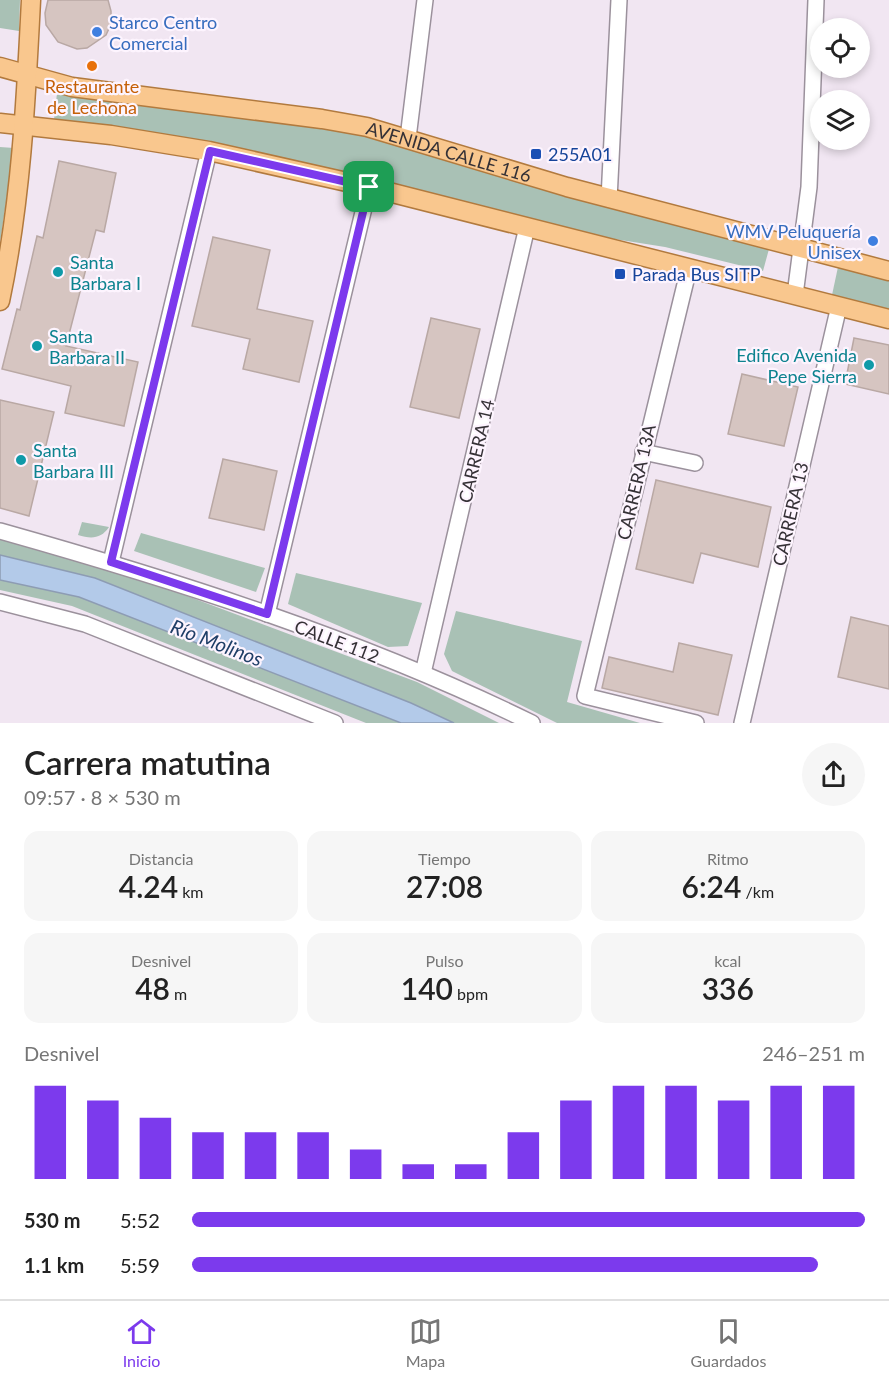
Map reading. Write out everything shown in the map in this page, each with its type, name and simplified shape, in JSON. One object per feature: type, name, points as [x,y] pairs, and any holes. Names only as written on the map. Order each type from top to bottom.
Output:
[{"type":"main road","points":[[0,301],[10,255],[24,125],[32,0]]},
{"type":"main road","name":"AVENIDA CALLE 116","points":[[0,68],[72,87],[331,120],[408,138],[517,173],[609,199],[889,271]]},
{"type":"main road","points":[[0,123],[111,135],[210,151],[369,187],[889,319]]},
{"type":"street","points":[[408,138],[425,0]]},
{"type":"street","points":[[609,199],[618,0]]},
{"type":"street","points":[[795,295],[809,187],[816,0]]},
{"type":"street","points":[[111,562],[210,151]]},
{"type":"street","points":[[267,614],[369,187]]},
{"type":"street","name":"CARRERA 14","points":[[423,674],[527,227]]},
{"type":"street","name":"CARRERA 13A","points":[[689,268],[585,696],[696,723]]},
{"type":"street","name":"CARRERA 13","points":[[742,723],[839,306]]},
{"type":"street","points":[[643,452],[695,463]]},
{"type":"street","name":"CALLE 112","points":[[0,531],[111,562],[267,614],[423,674],[532,723]]},
{"type":"street","points":[[0,602],[85,624],[335,723]]},
{"type":"green space","points":[[0,0],[20,0],[19,31],[0,28]]},
{"type":"green space","points":[[57,93],[359,134],[582,201],[769,249],[763,271],[665,247],[608,238],[233,147],[157,133],[54,120]]},
{"type":"green space","points":[[0,147],[14,148],[0,243]]},
{"type":"green space","points":[[838,267],[889,280],[889,309],[832,295]]},
{"type":"green space","points":[[82,522],[109,527],[99,536],[87,537],[78,535]]},
{"type":"green space","points":[[141,533],[265,568],[256,592],[134,551]]},
{"type":"green space","points":[[0,538],[99,563],[417,682],[499,723],[454,723],[411,703],[95,578],[0,555]]},
{"type":"green space","points":[[296,573],[422,603],[408,646],[388,647],[288,604]]},
{"type":"green space","points":[[0,580],[79,597],[401,723],[366,723],[72,606],[0,590]]},
{"type":"green space","points":[[456,611],[582,641],[567,702],[640,723],[557,723],[452,671],[444,654]]},
{"type":"water","name":"Río Molinos","points":[[0,555],[95,578],[411,703],[454,723],[401,723],[79,597],[0,580]]},
{"type":"building","points":[[48,0],[108,0],[111,24],[106,35],[87,48],[77,49],[58,42],[46,25],[45,13]]},
{"type":"building","points":[[59,161],[116,173],[104,232],[96,230],[66,346],[138,362],[124,426],[65,413],[71,386],[2,369],[17,309],[20,310],[37,236],[43,238]]},
{"type":"building","points":[[213,237],[270,250],[257,309],[313,321],[299,382],[243,369],[250,339],[192,326]]},
{"type":"building","points":[[431,318],[480,329],[459,418],[410,407]]},
{"type":"building","name":"Edifico Avenida Pepe Sierra","points":[[854,338],[889,345],[889,394],[845,384]]},
{"type":"building","points":[[742,374],[798,387],[784,446],[728,434]]},
{"type":"building","name":"Santa Barbara III","points":[[0,400],[54,412],[29,516],[0,508]]},
{"type":"building","points":[[223,459],[277,471],[264,530],[209,518]]},
{"type":"building","points":[[656,480],[771,507],[758,567],[701,553],[693,583],[636,569]]},
{"type":"building","points":[[851,617],[889,626],[889,689],[838,677]]},
{"type":"building","points":[[679,643],[732,655],[718,715],[602,688],[609,657],[673,672]]},
{"type":"place","name":"Starco Centro Comercial","points":[[97,32]]},
{"type":"place","name":"Restaurante de Lechona","points":[[92,66]]},
{"type":"place","name":"255A01","points":[[536,154]]},
{"type":"place","name":"WMV Peluquería Unisex","points":[[873,241]]},
{"type":"place","name":"Santa Barbara I","points":[[58,272]]},
{"type":"place","name":"Parada Bus SITP","points":[[620,274]]},
{"type":"place","name":"Santa Barbara II","points":[[37,346]]},
{"type":"place","name":"Edifico Avenida Pepe Sierra","points":[[869,365]]},
{"type":"place","name":"Santa Barbara III","points":[[21,460]]},
{"type":"route","points":[[210,151],[369,187],[267,614],[111,562],[210,151]]}]
